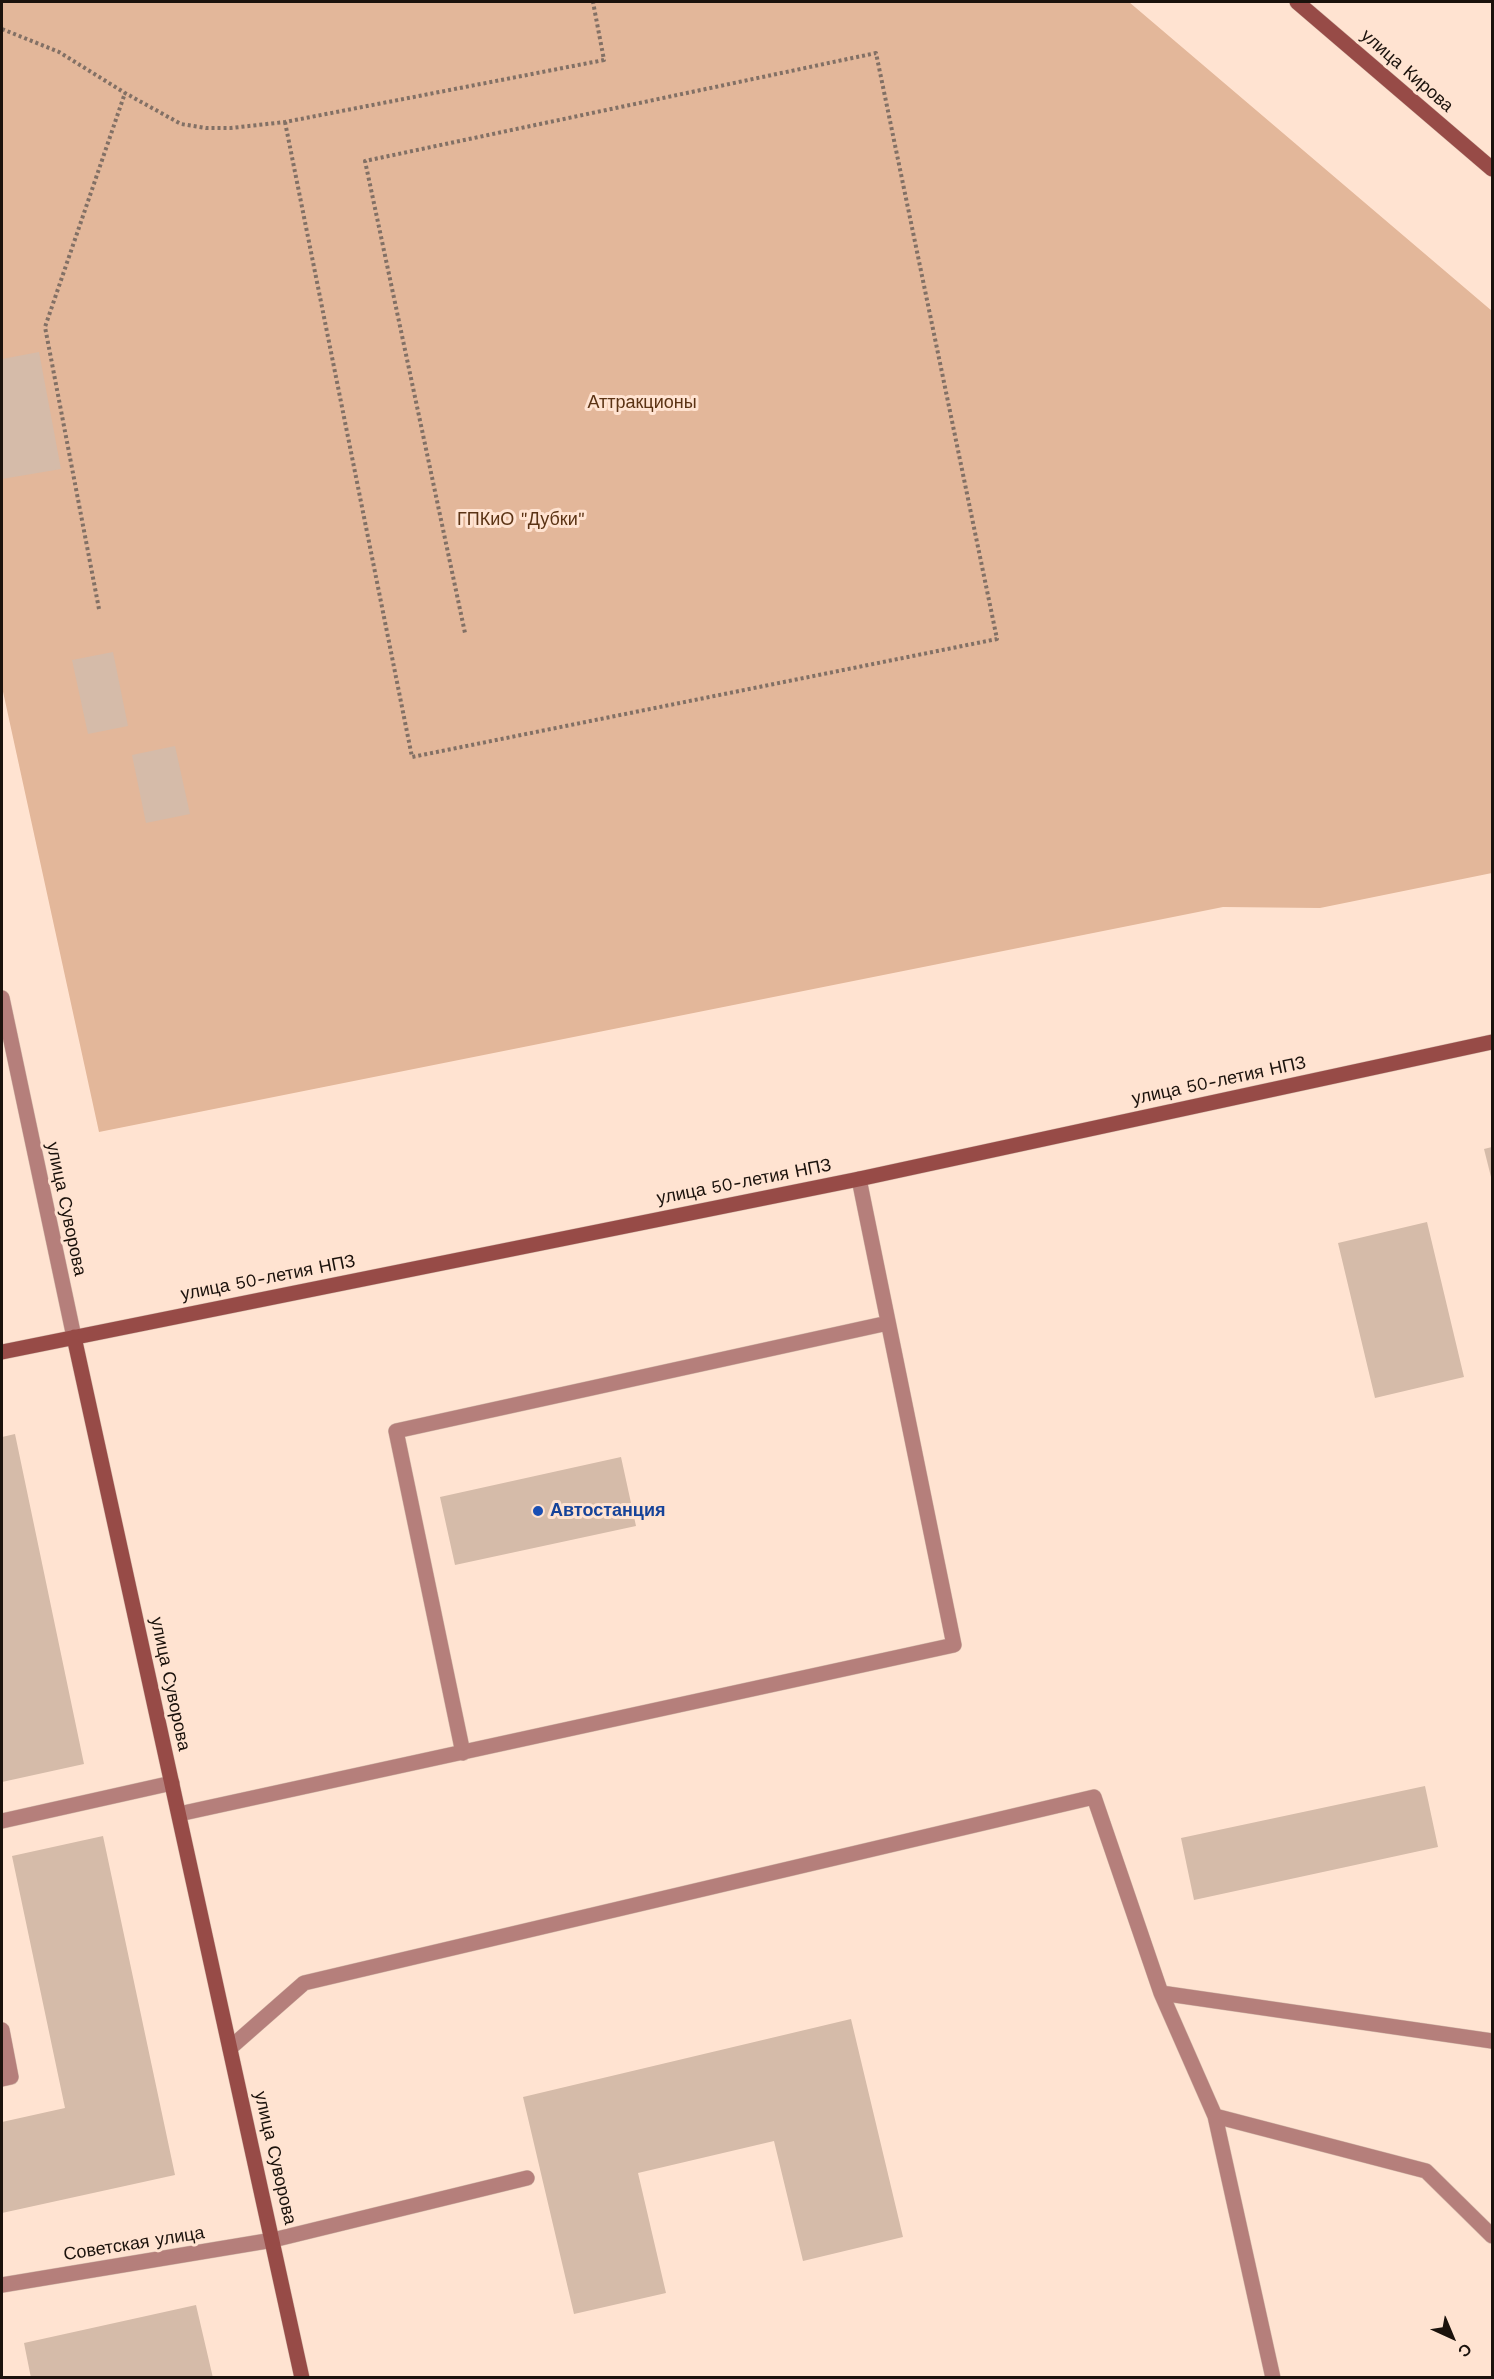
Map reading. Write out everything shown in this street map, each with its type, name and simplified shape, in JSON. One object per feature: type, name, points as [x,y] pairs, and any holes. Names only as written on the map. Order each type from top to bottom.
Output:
[{"type":"main road","name":"улица Кирова","points":[[1297,2],[1492,169]]},
{"type":"main road","name":"улица 50-летия НПЗ","points":[[2,1352],[859,1179],[1492,1042]]},
{"type":"main road","name":"улица Суворова","points":[[74,1337],[302,2378]]},
{"type":"street","name":"улица Суворова","points":[[2,999],[74,1337]]},
{"type":"street","points":[[179,1814],[954,1645],[859,1179]]},
{"type":"street","points":[[463,1753],[396,1431],[888,1323]]},
{"type":"street","points":[[2,1821],[172,1783]]},
{"type":"street","points":[[230,2048],[304,1983],[1094,1797],[1161,1993],[1215,2116],[1273,2378]]},
{"type":"street","points":[[1161,1993],[1492,2041]]},
{"type":"street","points":[[2,2030],[11,2077],[2,2079]]},
{"type":"street","points":[[1215,2116],[1426,2172],[1492,2236]]},
{"type":"street","name":"Советская улица","points":[[2,2285],[273,2240],[527,2178]]},
{"type":"path","points":[[2,29],[59,52],[181,124],[206,128],[231,128],[285,122],[604,60],[593,2]]},
{"type":"path","points":[[285,122],[412,757],[998,639],[876,53],[365,161],[465,633]]},
{"type":"path","points":[[99,609],[45,327],[125,93]]},
{"type":"green space","name":"ГПКиО \"Дубки\"","points":[[2,2],[1129,2],[1492,311],[1492,873],[1320,908],[1223,907],[99,1132],[2,687]]},
{"type":"building","points":[[39,352],[61,469],[2,479],[2,359]]},
{"type":"building","points":[[113,652],[128,726],[88,734],[72,660]]},
{"type":"building","points":[[175,746],[190,814],[146,823],[132,755]]},
{"type":"building","points":[[1492,1147],[1492,1181],[1484,1149]]},
{"type":"building","points":[[1427,1222],[1464,1377],[1375,1398],[1338,1243]]},
{"type":"building","points":[[15,1434],[84,1764],[2,1782],[2,1437]]},
{"type":"building","name":"Автостанция","points":[[621,1457],[636,1526],[455,1565],[440,1497]]},
{"type":"building","points":[[1425,1786],[1438,1847],[1194,1900],[1181,1838]]},
{"type":"building","points":[[103,1836],[175,2175],[2,2213],[2,2122],[65,2108],[12,1856]]},
{"type":"building","points":[[851,2019],[903,2237],[803,2261],[774,2141],[638,2173],[666,2293],[574,2314],[523,2097]]},
{"type":"building","points":[[196,2305],[213,2378],[31,2378],[24,2343]]},
{"type":"place","name":"Автостанция","points":[[538,1511]]},
{"type":"park label","name":"Аттракционы","points":[[642,403]]}]
